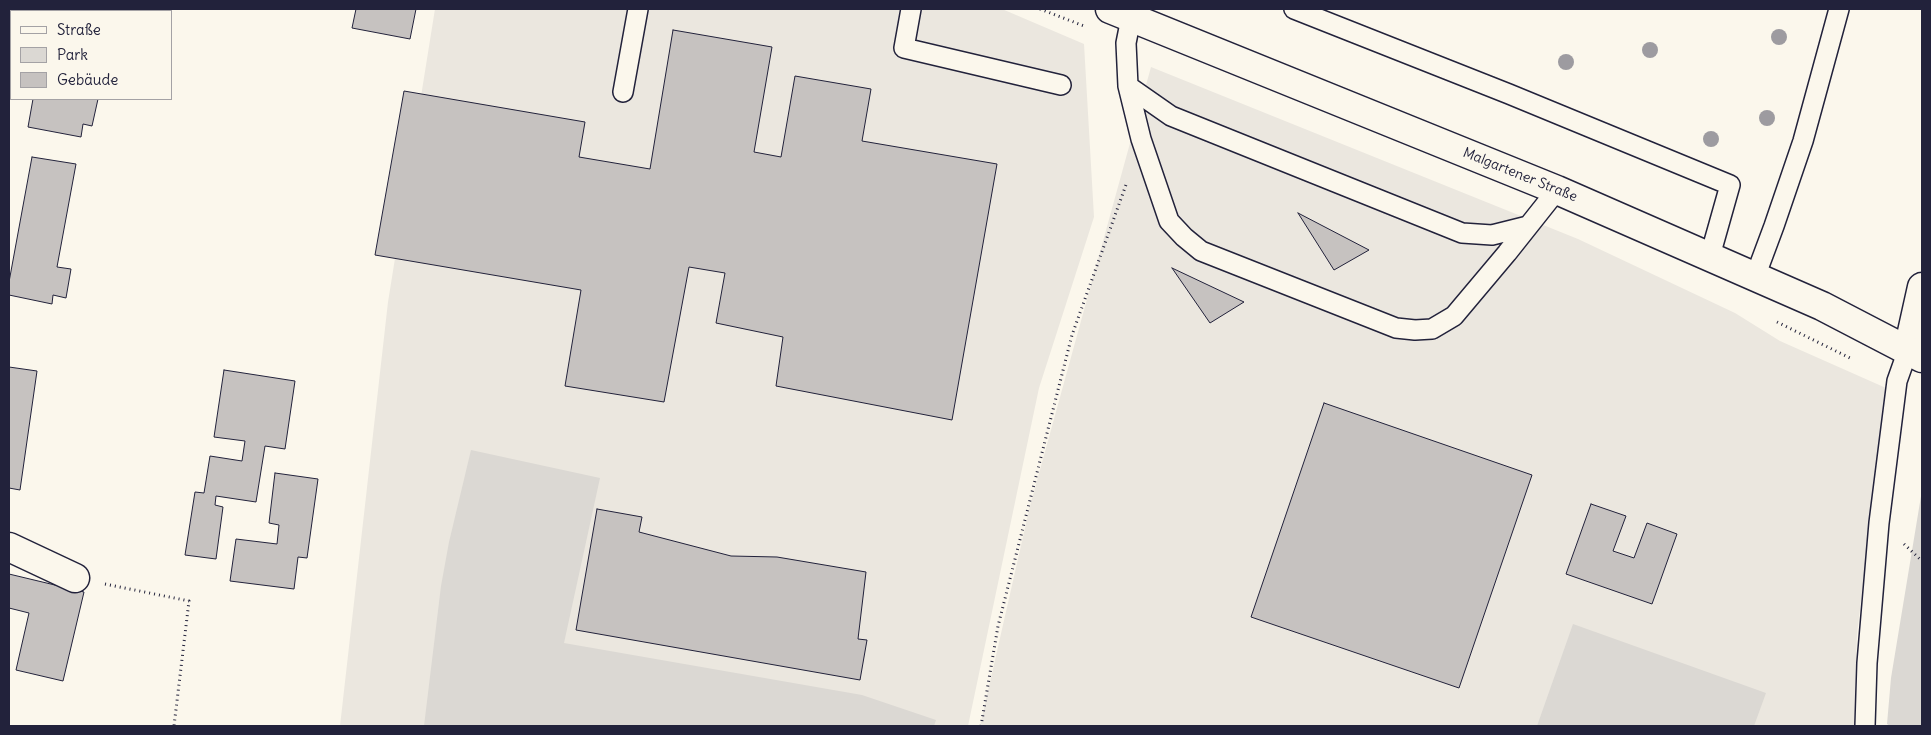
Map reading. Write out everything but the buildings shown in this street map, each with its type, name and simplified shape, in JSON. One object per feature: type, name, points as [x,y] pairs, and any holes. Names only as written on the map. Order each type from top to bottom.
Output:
[{"type":"street","name":"Malgartener Straße","points":[[1121,13],[1557,190],[1822,306],[1915,354]]},
{"type":"street","points":[[1915,354],[1922,287]]},
{"type":"street","points":[[9,547],[75,578]]},
{"type":"lane","points":[[623,92],[638,9]]},
{"type":"lane","points":[[911,9],[904,48],[1061,85]]},
{"type":"lane","points":[[1294,9],[1509,94],[1730,185],[1710,256]]},
{"type":"lane","points":[[1755,277],[1803,140],[1839,9]]},
{"type":"lane","points":[[1121,13],[1126,43],[1128,86],[1141,139],[1168,221],[1202,251],[1396,328],[1432,329],[1454,316],[1541,212],[1557,190]]},
{"type":"lane","points":[[1128,86],[1171,116],[1462,233],[1492,235],[1528,226]]},
{"type":"lane","points":[[1865,726],[1867,663],[1879,522],[1897,381],[1915,354]]},
{"type":"path","points":[[981,726],[998,626],[1072,335],[1119,209],[1141,139]]},
{"type":"path","points":[[75,578],[189,601],[174,726]]},
{"type":"shaded area","points":[[435,9],[1002,9],[1084,44],[1094,217],[1039,388],[968,726],[340,726],[388,302]]},
{"type":"shaded area","points":[[1151,67],[1578,239],[1735,313],[1780,341],[1886,388],[1857,634],[1854,726],[980,726],[1030,506]]},
{"type":"green space","points":[[471,450],[600,478],[564,643],[862,695],[936,720],[934,726],[424,726],[441,586],[449,542]]},
{"type":"green space","points":[[1922,490],[1922,726],[1890,726],[1887,724],[1891,678]]},
{"type":"green space","points":[[1573,624],[1766,693],[1754,726],[1537,726]]}]
